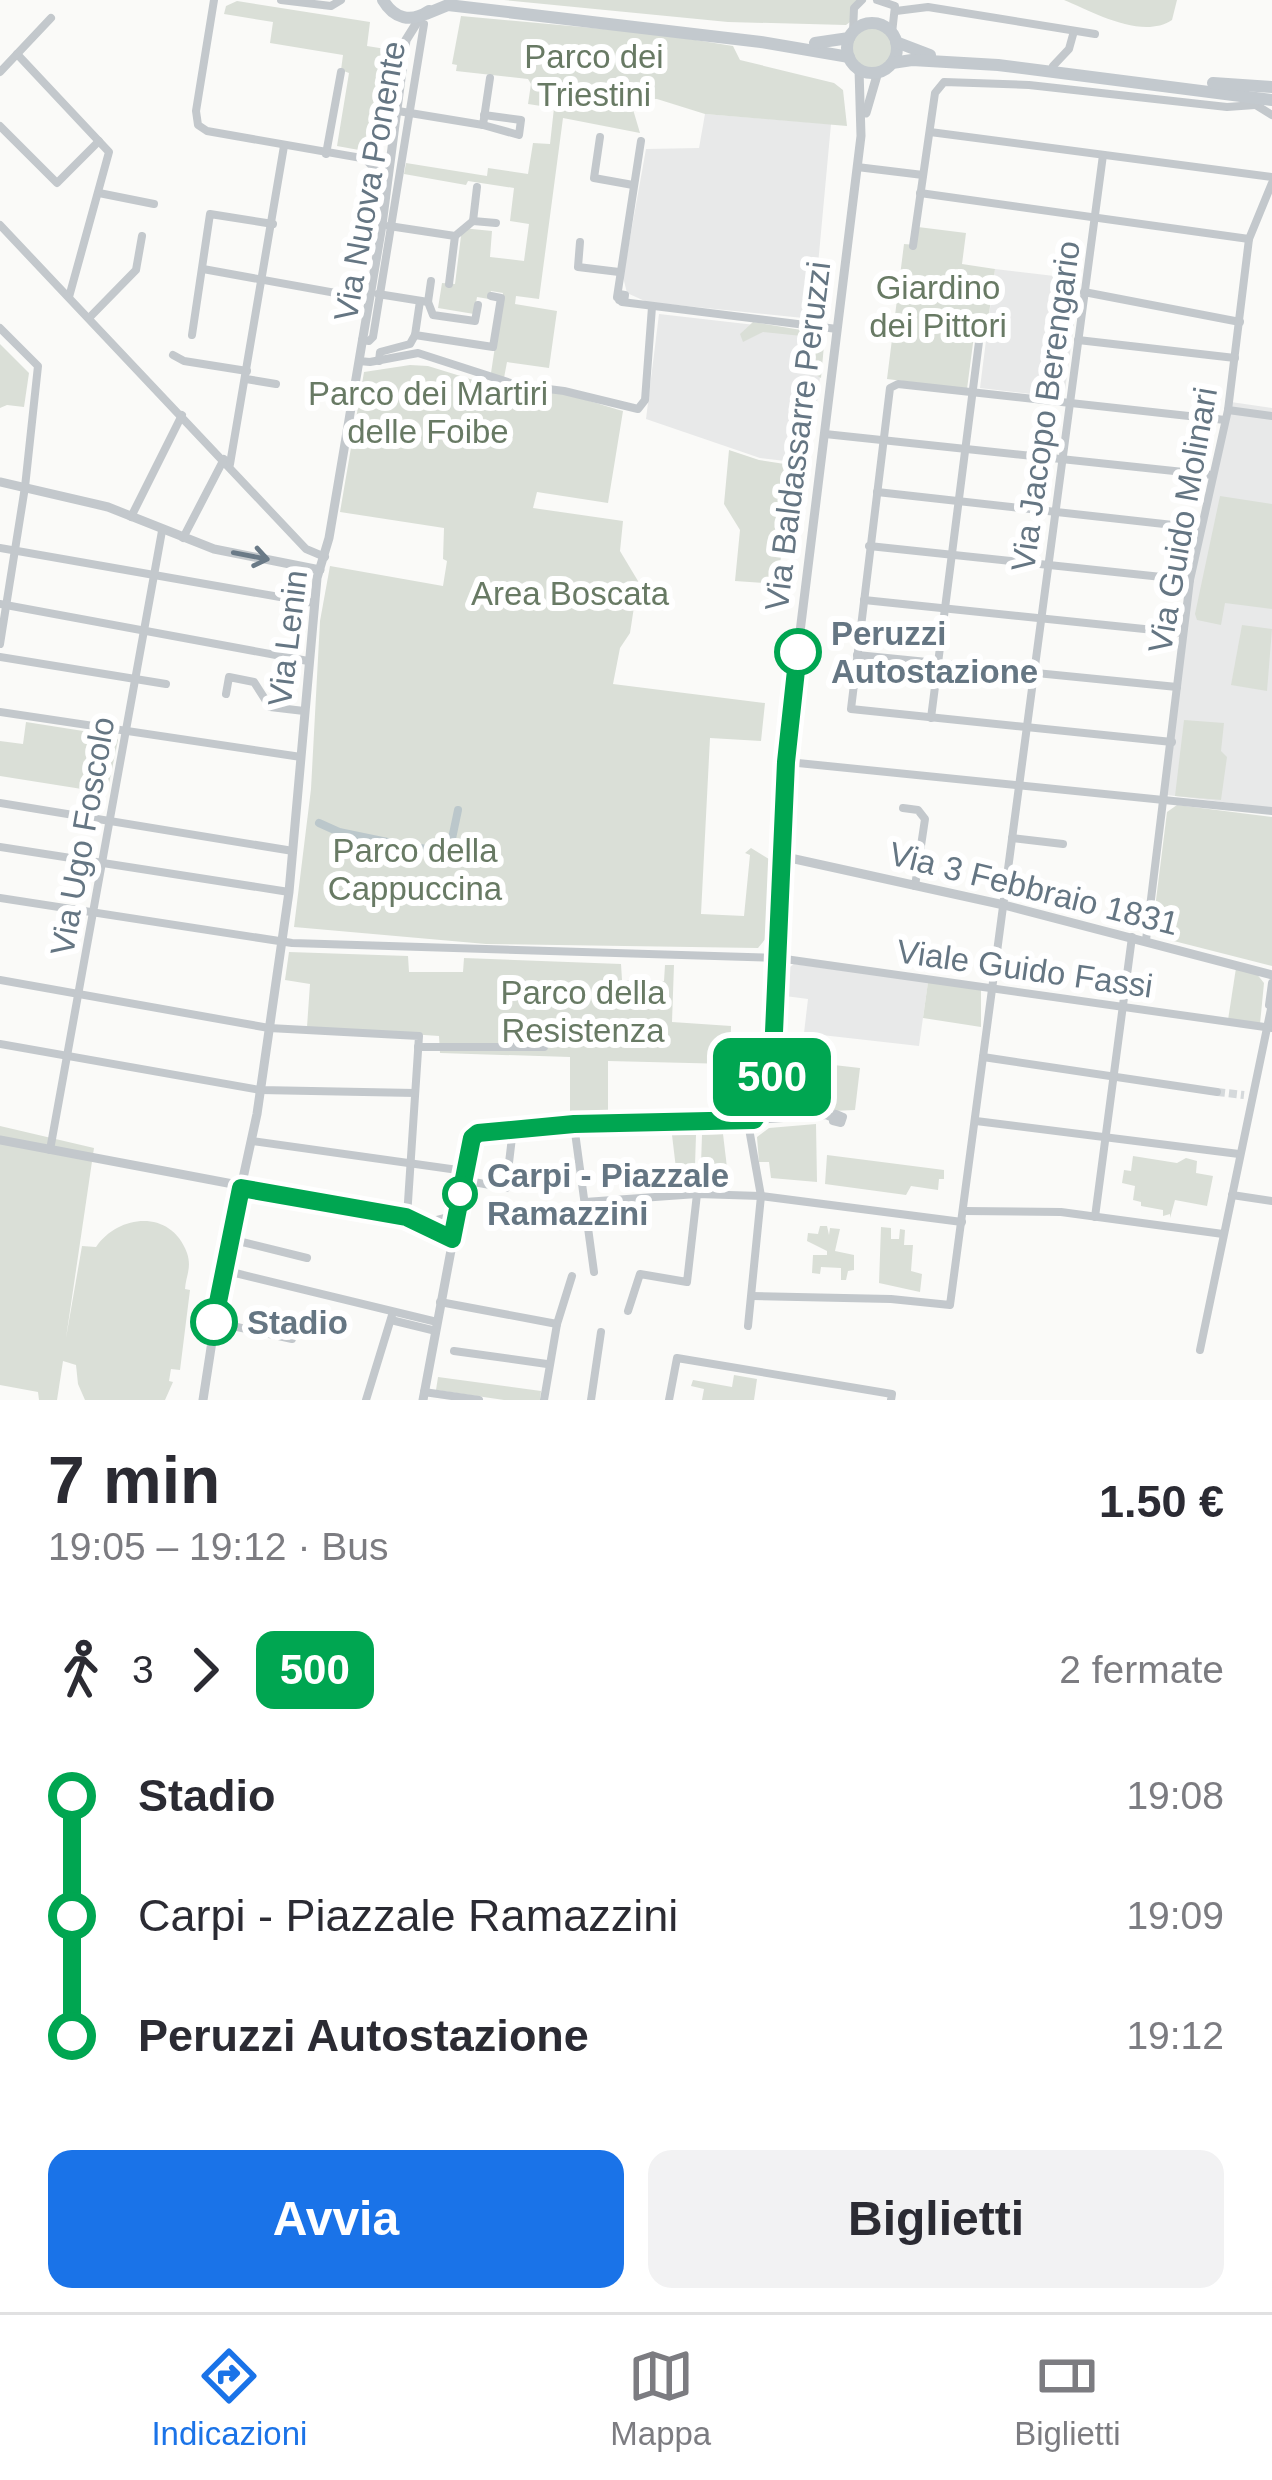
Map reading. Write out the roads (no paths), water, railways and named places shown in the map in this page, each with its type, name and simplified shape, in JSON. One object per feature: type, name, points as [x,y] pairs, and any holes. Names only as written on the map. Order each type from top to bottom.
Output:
[{"type":"main road","points":[[424,18],[436,0]]},
{"type":"main road","points":[[471,0],[806,42],[851,35],[872,23],[926,54],[1245,90],[1272,100]]},
{"type":"main road","points":[[386,6],[424,18],[448,5],[761,42],[849,57],[859,69],[878,73],[892,63],[912,60],[998,64],[1245,90],[1272,87]]},
{"type":"main road","points":[[849,57],[851,35]]},
{"type":"main road","points":[[892,63],[894,38]]},
{"type":"street","points":[[214,0],[196,111],[198,124],[207,131],[391,163]]},
{"type":"street","points":[[281,0],[331,5],[341,0]]},
{"type":"street","points":[[851,35],[854,8],[862,0]]},
{"type":"street","points":[[877,0],[892,3],[896,11],[894,38]]},
{"type":"street","name":"Via Nuova Ponente","points":[[386,6],[406,40]]},
{"type":"street","points":[[896,11],[928,7],[1095,34]]},
{"type":"street","points":[[0,72],[51,18]]},
{"type":"street","name":"Via Nuova Ponente","points":[[387,226],[386,195],[406,40],[424,18]]},
{"type":"street","name":"Via Nuova Ponente","points":[[325,557],[362,340],[411,113],[424,18]]},
{"type":"street","points":[[1053,66],[1069,49],[1074,31]]},
{"type":"street","points":[[16,54],[109,152],[69,297]]},
{"type":"street","name":"Via Baldassarre Peruzzi","points":[[859,69],[861,136]]},
{"type":"street","points":[[326,154],[341,72]]},
{"type":"street","name":"Via Baldassarre Peruzzi","points":[[751,1121],[765,1104],[772,1077],[786,762],[856,167],[878,73]]},
{"type":"street","points":[[1272,76],[1245,90],[1255,105],[1272,116]]},
{"type":"street","points":[[398,110],[483,120],[490,77]]},
{"type":"street","points":[[914,246],[940,84],[1009,84],[1227,107],[1255,105]]},
{"type":"street","points":[[0,126],[57,183],[99,141]]},
{"type":"street","points":[[930,132],[1272,180]]},
{"type":"street","points":[[600,137],[595,178],[634,184]]},
{"type":"street","points":[[641,141],[619,272],[622,297],[650,307],[837,328]]},
{"type":"street","points":[[182,539],[226,462],[247,375],[284,146]]},
{"type":"street","name":"Via Jacopo Berengario","points":[[752,1296],[950,1305],[1102,155]]},
{"type":"street","points":[[366,160],[386,195]]},
{"type":"street","points":[[856,167],[923,175]]},
{"type":"street","name":"Via Guido Molinari","points":[[1146,940],[1190,580],[1227,415],[1249,239],[1272,180]]},
{"type":"street","points":[[449,284],[455,236],[473,221],[477,187]]},
{"type":"street","points":[[920,193],[1249,239]]},
{"type":"street","points":[[99,194],[154,203]]},
{"type":"street","points":[[193,335],[210,214],[273,224]]},
{"type":"street","points":[[473,221],[496,224]]},
{"type":"street","points":[[387,226],[455,236]]},
{"type":"street","name":"Via Lenin","points":[[1,229],[306,549],[325,557],[314,603],[289,892],[252,1141],[223,1270],[202,1400]]},
{"type":"street","points":[[89,318],[136,270],[142,236]]},
{"type":"street","points":[[580,242],[578,267],[619,272]]},
{"type":"street","points":[[203,269],[424,302],[433,315],[475,321],[478,305]]},
{"type":"street","points":[[379,361],[380,352],[410,344],[431,281]]},
{"type":"street","points":[[1084,292],[1240,322]]},
{"type":"street","points":[[415,335],[493,347],[501,298],[491,296]]},
{"type":"street","points":[[359,361],[418,353],[517,385],[638,409],[645,400],[650,307]]},
{"type":"street","points":[[0,328],[38,366],[0,644]]},
{"type":"street","points":[[931,718],[980,334]]},
{"type":"street","points":[[1078,340],[1235,358]]},
{"type":"street","points":[[172,355],[276,384]]},
{"type":"street","points":[[1172,742],[851,710],[893,384],[1070,404],[1272,416]]},
{"type":"street","points":[[131,517],[182,415]]},
{"type":"street","points":[[825,434],[1212,475]]},
{"type":"street","points":[[0,482],[131,517],[182,539],[320,570]]},
{"type":"street","points":[[877,493],[1200,528]]},
{"type":"street","name":"Via Ugo Foscolo","points":[[50,1150],[162,531]]},
{"type":"street","points":[[869,546],[1190,580]]},
{"type":"street","points":[[0,548],[314,603]]},
{"type":"street","points":[[864,600],[1183,633]]},
{"type":"street","points":[[3,604],[308,661]]},
{"type":"street","points":[[857,655],[1177,687]]},
{"type":"street","points":[[0,657],[166,684]]},
{"type":"street","points":[[226,694],[229,677],[254,682],[270,706],[304,711]]},
{"type":"street","points":[[0,712],[303,757]]},
{"type":"street","points":[[786,762],[1272,811]]},
{"type":"street","points":[[0,803],[293,851]]},
{"type":"street","points":[[903,808],[918,810],[925,819],[915,886]]},
{"type":"street","points":[[1012,838],[1064,844]]},
{"type":"street","points":[[0,847],[289,892]]},
{"type":"street","name":"Via 3 Febbraio 1831","points":[[782,856],[1146,940],[1269,980]]},
{"type":"street","name":"Viale Guido Fassi","points":[[0,898],[280,942],[778,958],[1269,1027]]},
{"type":"street","points":[[1095,1217],[1132,937]]},
{"type":"street","points":[[0,980],[269,1028],[418,1042],[544,1047]]},
{"type":"street","points":[[1200,1350],[1247,1096],[1269,1027],[1269,980]]},
{"type":"street","points":[[406,1217],[418,1042]]},
{"type":"street","points":[[0,1044],[260,1090],[415,1093]]},
{"type":"street","points":[[983,1057],[1217,1092]]},
{"type":"street","points":[[479,1400],[423,1396],[437,1348],[440,1301],[472,1138],[490,1130],[574,1124],[833,1118]]},
{"type":"street","points":[[748,1326],[761,1196],[751,1121]]},
{"type":"street","points":[[976,1121],[1239,1154]]},
{"type":"street","points":[[574,1124],[594,1272]]},
{"type":"street","points":[[252,1141],[409,1162],[506,1188],[513,1129]]},
{"type":"street","points":[[0,1140],[406,1217],[452,1239]]},
{"type":"street","points":[[585,1202],[697,1194],[761,1196],[964,1216],[1061,1212],[1223,1234]]},
{"type":"street","points":[[628,1311],[640,1274],[687,1282],[697,1194]]},
{"type":"street","points":[[1232,1195],[1272,1201]]},
{"type":"street","points":[[425,1223],[449,1217],[458,1207]]},
{"type":"street","points":[[230,1239],[307,1258]]},
{"type":"street","points":[[223,1270],[436,1326]]},
{"type":"street","points":[[544,1400],[556,1324],[572,1276]]},
{"type":"street","points":[[440,1301],[556,1324]]},
{"type":"street","points":[[366,1400],[392,1316]]},
{"type":"street","points":[[214,1322],[292,1339]]},
{"type":"street","points":[[591,1400],[601,1332]]},
{"type":"street","points":[[454,1351],[548,1364]]},
{"type":"street","points":[[669,1400],[676,1358],[891,1397]]},
{"type":"waterway","points":[[409,846],[449,853],[458,810]]},
{"type":"waterway","points":[[319,823],[397,844]]},
{"type":"tunnel","points":[[1217,1092],[1244,1095]]},
{"type":"place","name":"Peruzzi Autostazione","points":[[798,652]]},
{"type":"place","name":"Carpi - Piazzale Ramazzini","points":[[460,1194]]},
{"type":"place","name":"Stadio","points":[[214,1322]]},
{"type":"park label","name":"Parco dei Triestini","points":[[594,75]]},
{"type":"park label","name":"Giardino dei Pittori","points":[[938,306]]},
{"type":"park label","name":"Parco dei Martiri delle Foibe","points":[[428,412]]},
{"type":"park label","name":"Area Boscata","points":[[570,593]]},
{"type":"park label","name":"Parco della Cappuccina","points":[[415,869]]},
{"type":"park label","name":"Parco della Resistenza","points":[[583,1011]]}]
